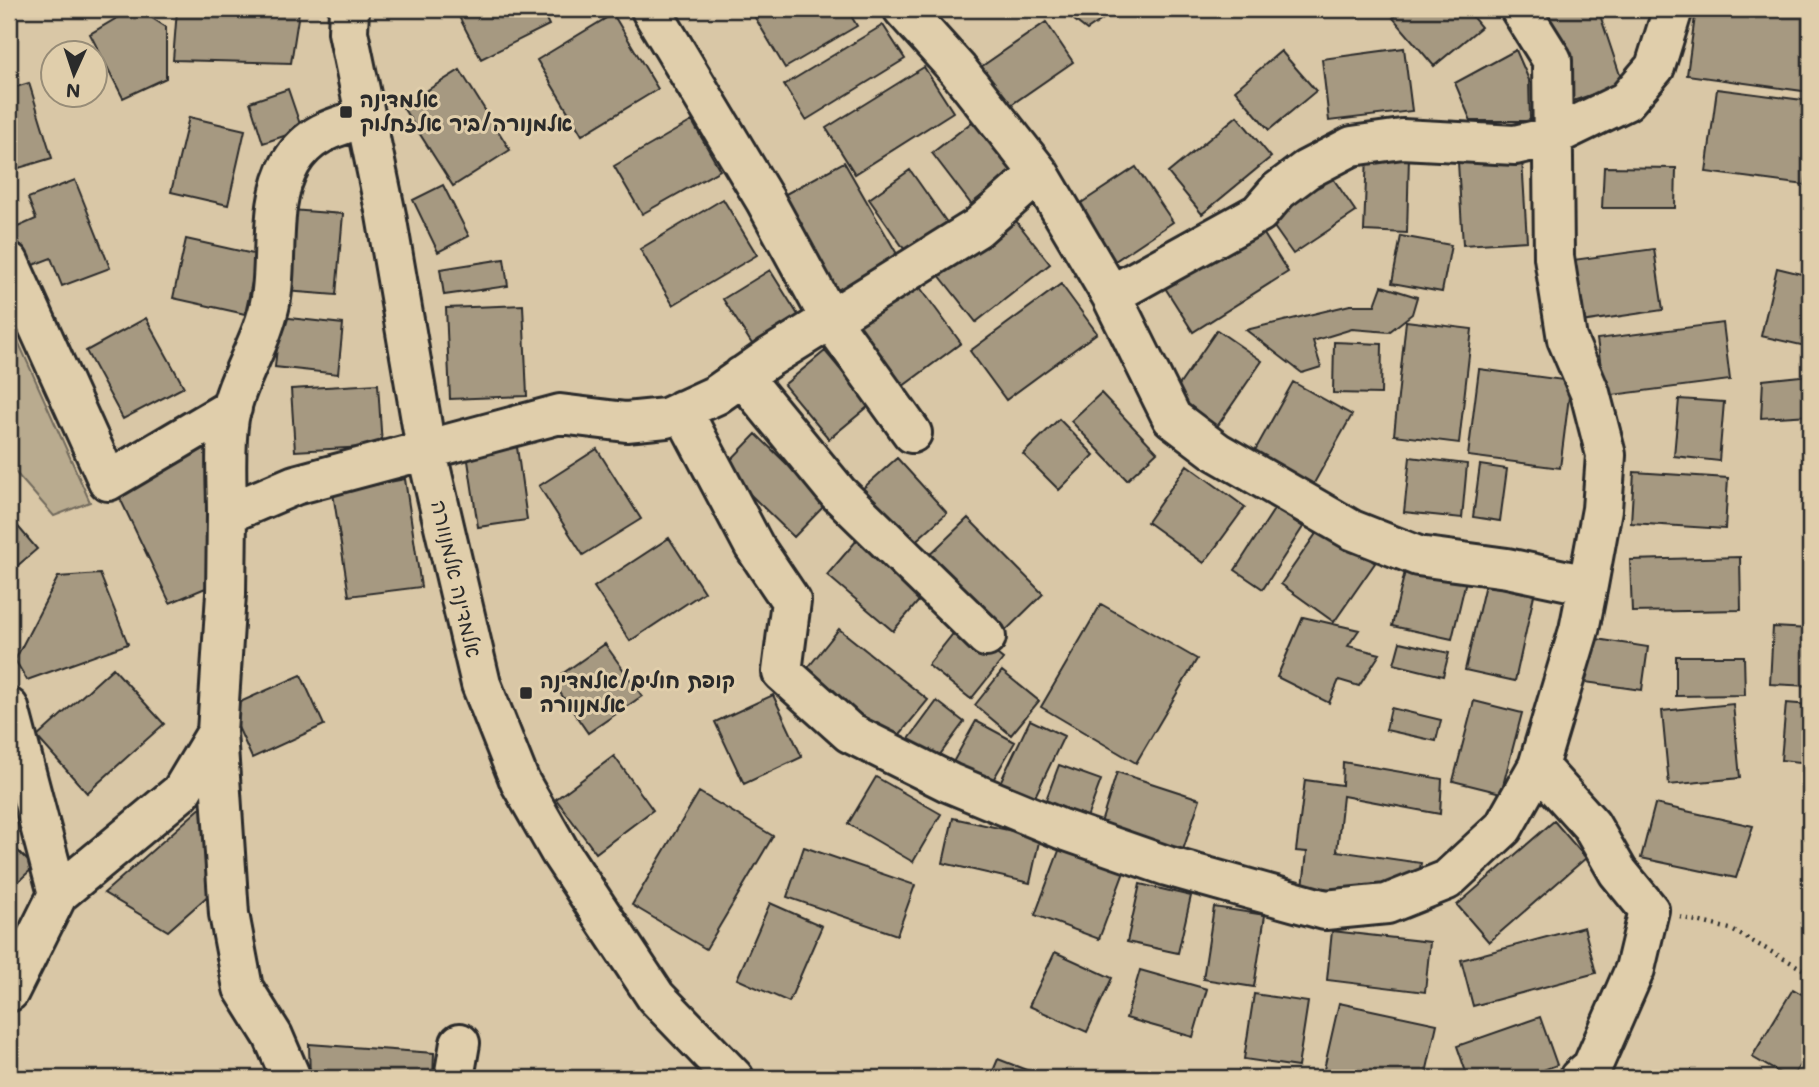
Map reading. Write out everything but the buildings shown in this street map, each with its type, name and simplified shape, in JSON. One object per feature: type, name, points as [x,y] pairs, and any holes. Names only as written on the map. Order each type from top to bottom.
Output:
[{"type":"street","name":"אלמדינה אלמנוורה","points":[[349,9],[348,32],[386,215],[426,449],[481,684],[520,782],[560,852],[656,998],[734,1078]]},
{"type":"street","points":[[903,9],[958,70],[1039,173],[1111,295],[1172,418],[1217,452],[1352,530],[1418,556],[1507,568],[1588,585]]},
{"type":"street","points":[[682,410],[754,546],[791,601],[782,672],[850,733],[950,783],[1061,829],[1167,866],[1325,910],[1387,904],[1447,880],[1503,828],[1538,766],[1579,630],[1602,509],[1606,455],[1590,393],[1567,339],[1554,257],[1552,60],[1520,9]]},
{"type":"street","points":[[1111,295],[1259,213],[1278,191],[1306,170],[1352,146],[1402,139],[1515,145],[1554,136],[1626,101],[1655,67],[1674,9]]},
{"type":"street","points":[[651,10],[765,200],[830,319],[912,433]]},
{"type":"street","points":[[291,1078],[272,1036],[243,988],[229,914],[217,732],[226,594],[229,420],[239,384],[266,323],[271,296],[279,200],[289,165],[302,146],[323,130],[366,118]]},
{"type":"street","points":[[227,514],[295,485],[560,414],[626,422],[666,418],[716,395],[830,319],[977,228],[1039,173]]},
{"type":"street","points":[[9,262],[108,481],[232,408]]},
{"type":"street","points":[[742,376],[838,493],[986,637]]},
{"type":"street","points":[[9,708],[58,894]]},
{"type":"street","points":[[9,992],[58,894],[181,792],[217,732]]},
{"type":"street","points":[[1538,766],[1591,825],[1618,872],[1648,910],[1635,968],[1592,1067],[1579,1078]]},
{"type":"path","points":[[1648,910],[1730,929],[1810,973]]},
{"type":"shaded area","points":[[9,321],[90,502],[54,516],[9,465]]},
{"type":"place","name":"אלמדינה אלמנורה/ביר אלזחלוק","points":[[346,112]]},
{"type":"place","name":"קופת חולים/אלמדינה אלמנוורה","points":[[526,693]]}]
